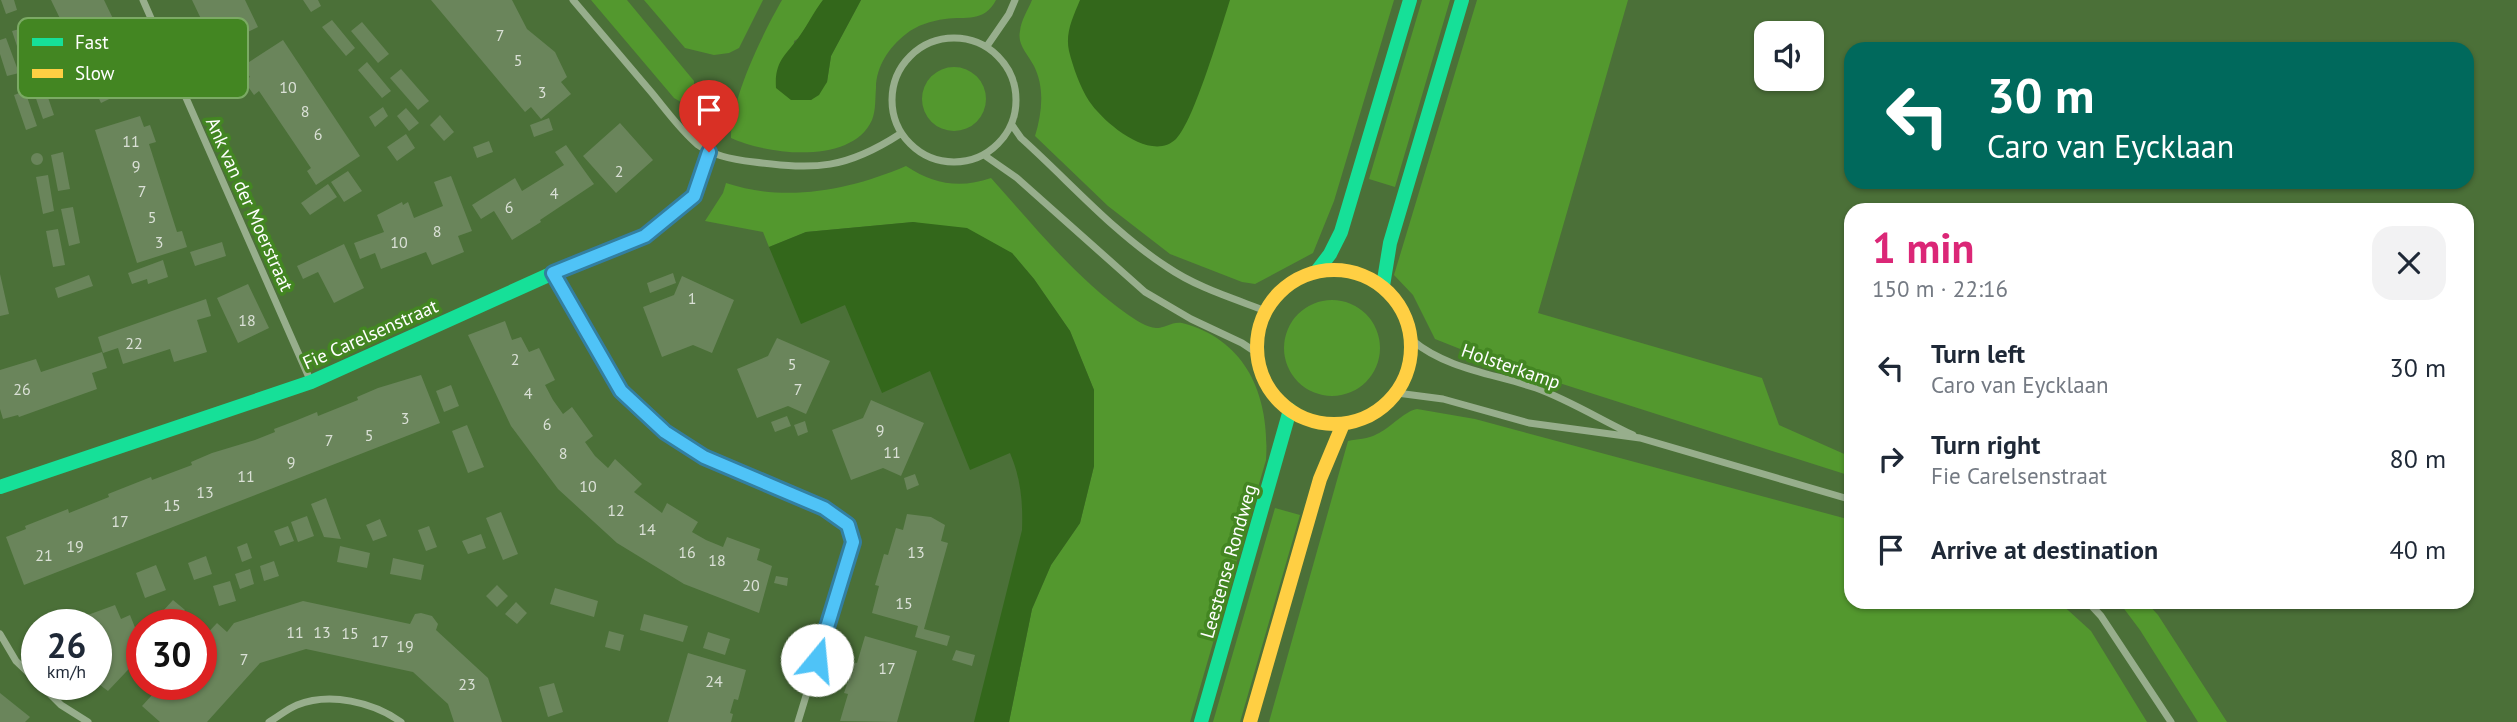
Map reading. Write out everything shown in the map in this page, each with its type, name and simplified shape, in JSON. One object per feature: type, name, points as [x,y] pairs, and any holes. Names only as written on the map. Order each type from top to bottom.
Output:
[{"type":"main road","points":[[1317,271],[1330,254],[1341,232],[1410,0]]},
{"type":"main road","points":[[1383,286],[1390,243],[1462,0]]},
{"type":"main road","name":"Fie Carelsenstraat","points":[[0,488],[311,383],[553,273],[645,236],[694,196],[709,152]]},
{"type":"main road","points":[[1349,270],[1383,286],[1403,309],[1412,340],[1410,362],[1396,393],[1382,408],[1343,424],[1313,421],[1290,410],[1277,399],[1267,384],[1260,369],[1257,352],[1258,336],[1266,310],[1274,298],[1293,281],[1317,271],[1349,270]]},
{"type":"main road","name":"Leestense Rondweg","points":[[1201,722],[1290,410]]},
{"type":"main road","points":[[1250,722],[1320,479],[1343,424]]},
{"type":"street","name":"Ank van der Moerstraat","points":[[143,0],[151,18]]},
{"type":"street","points":[[573,0],[671,116],[709,152],[743,161],[790,167],[823,167],[868,152],[900,134]]},
{"type":"street","points":[[987,46],[1009,14],[1015,0]]},
{"type":"street","points":[[951,37],[972,40],[987,46],[1006,64],[1014,82],[1017,102],[1012,125],[984,155],[971,161],[951,163],[931,159],[914,149],[900,134],[892,114],[891,92],[898,71],[911,54],[930,42],[951,37]]},
{"type":"street","name":"Ank van der Moerstraat","points":[[186,98],[311,383]]},
{"type":"street","points":[[1012,125],[1021,138],[1139,248],[1169,269],[1206,288],[1266,310]]},
{"type":"street","points":[[984,155],[1017,178],[1145,292],[1257,352]]},
{"type":"street","points":[[553,273],[621,391],[665,432],[704,457],[824,508],[848,525],[853,542],[799,722]]},
{"type":"street","name":"Holsterkamp","points":[[1412,340],[1426,351],[1451,362],[1538,389],[1640,438]]},
{"type":"street","name":"Holsterkamp","points":[[1396,393],[1443,398],[1529,424],[1640,438],[1844,498]]},
{"type":"street","points":[[2094,609],[2171,722]]},
{"type":"street","points":[[0,634],[21,666]]},
{"type":"street","points":[[269,722],[297,705],[335,699],[378,708],[401,722]]},
{"type":"street","points":[[56,700],[88,722]]},
{"type":"shaded area","points":[[591,0],[627,0],[694,81],[694,89],[688,101],[681,102],[674,98]]},
{"type":"shaded area","points":[[644,0],[763,0],[739,48],[729,53],[714,55],[685,48]]},
{"type":"shaded area","points":[[782,0],[823,0],[799,38],[794,41],[791,100],[811,100],[827,82],[831,56],[861,0],[996,0],[980,15],[945,19],[919,26],[894,45],[881,65],[872,120],[862,134],[847,144],[828,150],[787,152],[766,149],[731,138],[732,122],[742,86],[757,48]]},
{"type":"shaded area","points":[[823,0],[861,0],[831,56],[827,82],[819,95],[811,100],[791,100],[776,88],[777,70]]},
{"type":"shaded area","points":[[1032,0],[1394,0],[1334,201],[1313,253],[1255,284],[1242,282],[1170,254],[1108,206],[1035,136],[1041,110],[1040,83],[1019,36]]},
{"type":"shaded area","points":[[1080,0],[1230,0],[1199,94],[1176,139],[1166,145],[1141,143],[1105,120],[1089,101],[1077,77],[1068,44],[1070,25]]},
{"type":"shaded area","points":[[1422,0],[1450,0],[1395,187],[1369,179]]},
{"type":"shaded area","points":[[1477,0],[1628,0],[1538,313],[1762,378],[1779,425],[1844,454],[1844,474],[1493,362],[1435,339],[1413,295],[1394,275]]},
{"type":"shaded area","points":[[954,67],[972,73],[980,81],[986,99],[980,117],[972,125],[954,131],[936,125],[928,117],[922,99],[928,81],[936,73]]},
{"type":"shaded area","points":[[906,166],[926,177],[947,183],[968,183],[991,178],[1072,267],[1127,314],[1153,328],[1182,323],[1205,331],[1239,357],[1250,375],[1259,394],[1264,415],[1266,460],[1190,722],[1009,722],[1032,609],[1051,565],[1080,523],[1094,466],[1094,390],[1070,331],[1034,279],[1012,253],[914,222],[806,232],[769,247],[763,232],[705,221],[723,193],[726,183],[772,192],[818,191],[863,182]]},
{"type":"shaded area","points":[[913,222],[967,228],[1012,253],[1034,279],[1070,331],[1094,390],[1094,466],[1080,523],[1051,565],[1032,609],[1009,722],[974,722],[1022,530],[1020,491],[1010,453],[970,470],[930,371],[882,393],[845,305],[801,324],[769,247],[806,232]]},
{"type":"shaded area","points":[[1332,300],[1350,304],[1366,314],[1376,330],[1380,348],[1376,366],[1366,382],[1350,392],[1332,396],[1314,392],[1298,382],[1288,366],[1284,348],[1288,330],[1298,314],[1314,304]]},
{"type":"shaded area","points":[[1413,410],[1475,419],[1844,518],[1844,609],[2067,609],[2091,631],[2147,722],[1269,722],[1348,441],[1374,436]]},
{"type":"shaded area","points":[[1275,508],[1300,515],[1240,722],[1213,722]]},
{"type":"shaded area","points":[[2124,609],[2152,609],[2158,615],[2227,722],[2198,722]]},
{"type":"building","points":[[1,0],[14,0],[17,10],[6,14]]},
{"type":"building","points":[[51,0],[104,0],[113,18],[60,18]]},
{"type":"building","points":[[192,0],[245,0],[258,27],[248,32],[248,18],[201,18]]},
{"type":"building","points":[[303,0],[318,0],[321,6],[311,12]]},
{"type":"building","points":[[431,0],[512,0],[527,29],[555,52],[567,77],[561,82],[571,94],[541,119],[531,107],[525,112]]},
{"type":"building","points":[[332,20],[355,48],[346,56],[322,27]]},
{"type":"building","points":[[362,22],[389,54],[378,63],[351,31]]},
{"type":"building","points":[[18,29],[18,49],[12,31]]},
{"type":"building","points":[[6,38],[18,73],[7,76],[0,54],[0,40]]},
{"type":"building","points":[[283,40],[360,156],[316,185],[307,171],[311,168],[259,91],[254,95],[248,87],[248,63]]},
{"type":"building","points":[[367,62],[391,91],[382,98],[358,70]]},
{"type":"building","points":[[401,69],[429,101],[418,110],[390,78]]},
{"type":"building","points":[[18,94],[18,98],[27,98],[37,126],[26,130],[14,95]]},
{"type":"building","points":[[36,98],[48,98],[54,115],[43,119]]},
{"type":"building","points":[[99,98],[111,98],[101,103]]},
{"type":"building","points":[[383,107],[388,116],[375,127],[369,117]]},
{"type":"building","points":[[406,108],[419,123],[409,131],[397,116]]},
{"type":"building","points":[[440,115],[454,132],[444,141],[430,125]]},
{"type":"building","points":[[140,116],[144,127],[150,125],[156,142],[149,144],[177,232],[182,231],[187,247],[137,263],[95,130]]},
{"type":"building","points":[[549,118],[553,130],[534,137],[530,125]]},
{"type":"building","points":[[620,123],[653,160],[616,193],[583,156]]},
{"type":"building","points":[[406,134],[415,148],[397,161],[387,147]]},
{"type":"building","points":[[489,141],[493,152],[477,158],[473,147]]},
{"type":"building","points":[[566,145],[594,184],[512,240],[494,211],[481,219],[472,205],[515,178],[522,191],[564,165],[555,152]]},
{"type":"building","points":[[63,152],[70,189],[58,191],[51,155]]},
{"type":"building","points":[[37,153],[43,159],[37,165],[31,159]]},
{"type":"building","points":[[348,171],[362,191],[344,202],[331,182]]},
{"type":"building","points":[[48,175],[54,211],[43,214],[36,177]]},
{"type":"building","points":[[451,176],[472,231],[458,236],[464,252],[432,265],[426,252],[381,269],[375,253],[360,259],[354,243],[384,232],[377,215],[402,202],[403,205],[408,202],[414,218],[443,206],[434,182]]},
{"type":"building","points":[[328,184],[337,197],[310,215],[301,203]]},
{"type":"building","points":[[73,207],[80,243],[69,246],[61,209]]},
{"type":"building","points":[[58,229],[65,265],[53,267],[46,231]]},
{"type":"building","points":[[222,242],[226,256],[195,266],[190,252]]},
{"type":"building","points":[[344,244],[364,288],[334,303],[318,272],[303,279],[297,266]]},
{"type":"building","points":[[163,260],[168,277],[148,284],[147,279],[132,284],[128,273]]},
{"type":"building","points":[[673,273],[676,283],[650,293],[647,283]]},
{"type":"building","points":[[0,274],[9,314],[0,316]]},
{"type":"building","points":[[89,275],[93,286],[58,298],[55,288]]},
{"type":"building","points":[[682,276],[734,300],[712,353],[693,345],[662,357],[643,307],[674,295]]},
{"type":"building","points":[[248,284],[269,328],[238,343],[217,298]]},
{"type":"building","points":[[206,299],[211,316],[197,320],[207,352],[174,362],[170,349],[123,364],[118,348],[103,353],[98,337]]},
{"type":"building","points":[[505,321],[512,340],[521,337],[529,352],[539,348],[555,380],[545,385],[563,414],[572,407],[593,436],[585,442],[595,456],[608,468],[615,459],[642,484],[634,492],[662,513],[667,503],[698,522],[692,532],[706,540],[723,547],[727,537],[760,549],[757,560],[772,566],[759,613],[684,584],[617,543],[558,489],[511,426],[468,335]]},
{"type":"building","points":[[777,338],[830,361],[806,414],[788,406],[757,418],[737,369],[768,356]]},
{"type":"building","points":[[102,352],[107,368],[92,373],[97,389],[19,417],[18,415],[3,419],[0,409],[0,370],[36,359],[41,372]]},
{"type":"building","points":[[421,375],[440,423],[24,585],[6,537],[26,529],[25,526],[68,509],[69,513],[151,477],[152,480],[192,465],[191,462],[212,453],[255,440],[275,432],[274,429],[317,412],[318,416],[358,400],[357,397],[378,388]]},
{"type":"building","points":[[451,385],[459,406],[444,412],[436,391]]},
{"type":"building","points":[[871,400],[924,423],[901,476],[883,468],[851,480],[832,430],[863,418]]},
{"type":"building","points":[[787,416],[791,426],[775,432],[771,422]]},
{"type":"building","points":[[805,421],[808,432],[798,436],[794,425]]},
{"type":"building","points":[[467,425],[484,467],[468,473],[452,431]]},
{"type":"building","points":[[915,474],[919,485],[907,490],[904,478]]},
{"type":"building","points":[[326,498],[341,539],[324,537],[311,504]]},
{"type":"building","points":[[501,512],[518,554],[503,560],[486,518]]},
{"type":"building","points":[[907,514],[931,517],[945,525],[941,541],[948,543],[924,629],[950,636],[947,646],[915,637],[918,626],[872,613],[879,586],[875,585],[884,554],[888,555],[896,528],[903,530]]},
{"type":"building","points":[[307,516],[314,536],[298,542],[291,522]]},
{"type":"building","points":[[380,519],[387,536],[373,541],[366,525]]},
{"type":"building","points":[[288,526],[294,541],[280,546],[274,531]]},
{"type":"building","points":[[429,526],[437,547],[426,551],[418,530]]},
{"type":"building","points":[[481,534],[486,548],[468,554],[462,541]]},
{"type":"building","points":[[247,543],[252,558],[242,562],[237,547]]},
{"type":"building","points":[[340,546],[370,553],[367,568],[337,562]]},
{"type":"building","points":[[206,556],[212,574],[194,580],[188,563]]},
{"type":"building","points":[[393,558],[424,565],[421,580],[390,574]]},
{"type":"building","points":[[274,561],[279,576],[264,581],[260,566]]},
{"type":"building","points":[[156,565],[166,590],[145,598],[136,573]]},
{"type":"building","points":[[250,569],[254,584],[240,589],[235,574]]},
{"type":"building","points":[[776,576],[788,578],[787,586],[774,583]]},
{"type":"building","points":[[230,581],[236,601],[219,606],[213,586]]},
{"type":"building","points":[[497,585],[508,596],[497,607],[486,596]]},
{"type":"building","points":[[555,588],[598,601],[594,617],[550,604]]},
{"type":"building","points":[[173,600],[184,609],[165,609]]},
{"type":"building","points":[[303,601],[410,624],[415,614],[432,616],[438,624],[436,630],[488,678],[502,722],[454,722],[448,704],[413,672],[306,649],[260,663],[207,722],[160,722],[142,706],[147,700],[217,700],[217,623],[227,632],[234,623]]},
{"type":"building","points":[[516,602],[527,613],[517,624],[505,614]]},
{"type":"building","points":[[115,605],[121,619],[126,617],[126,672],[112,687],[112,609],[104,609]]},
{"type":"building","points":[[644,614],[688,626],[683,642],[640,630]]},
{"type":"building","points":[[609,631],[624,635],[620,651],[605,647]]},
{"type":"building","points":[[708,632],[730,639],[725,655],[703,648]]},
{"type":"building","points":[[865,636],[917,651],[897,722],[840,721],[848,694],[844,693],[853,662],[857,663]]},
{"type":"building","points":[[956,650],[975,655],[972,666],[952,660]]},
{"type":"building","points":[[688,653],[746,670],[738,700],[734,699],[730,713],[733,714],[731,722],[668,722]]},
{"type":"building","points":[[554,683],[563,712],[548,717],[539,687]]},
{"type":"building","points":[[0,693],[30,717],[25,722],[0,722]]},
{"type":"traffic: fast","points":[[1317,271],[1330,254],[1341,232],[1410,0]]},
{"type":"traffic: fast","points":[[1383,286],[1390,243],[1462,0]]},
{"type":"traffic: fast","points":[[0,487],[311,382],[553,273],[645,236],[694,196],[709,152]]},
{"type":"traffic: fast","points":[[1201,722],[1290,410]]},
{"type":"traffic: slow","points":[[1334,270],[1364,276],[1389,292],[1405,317],[1411,347],[1405,377],[1389,402],[1364,418],[1334,424],[1304,418],[1279,402],[1263,377],[1257,347],[1263,317],[1279,292],[1304,276],[1334,270]]},
{"type":"traffic: slow","points":[[1250,722],[1320,479],[1343,424]]},
{"type":"route","points":[[709,152],[694,196],[645,236],[553,273],[621,391],[665,432],[704,457],[824,508],[848,525],[853,542],[817,660]]}]
